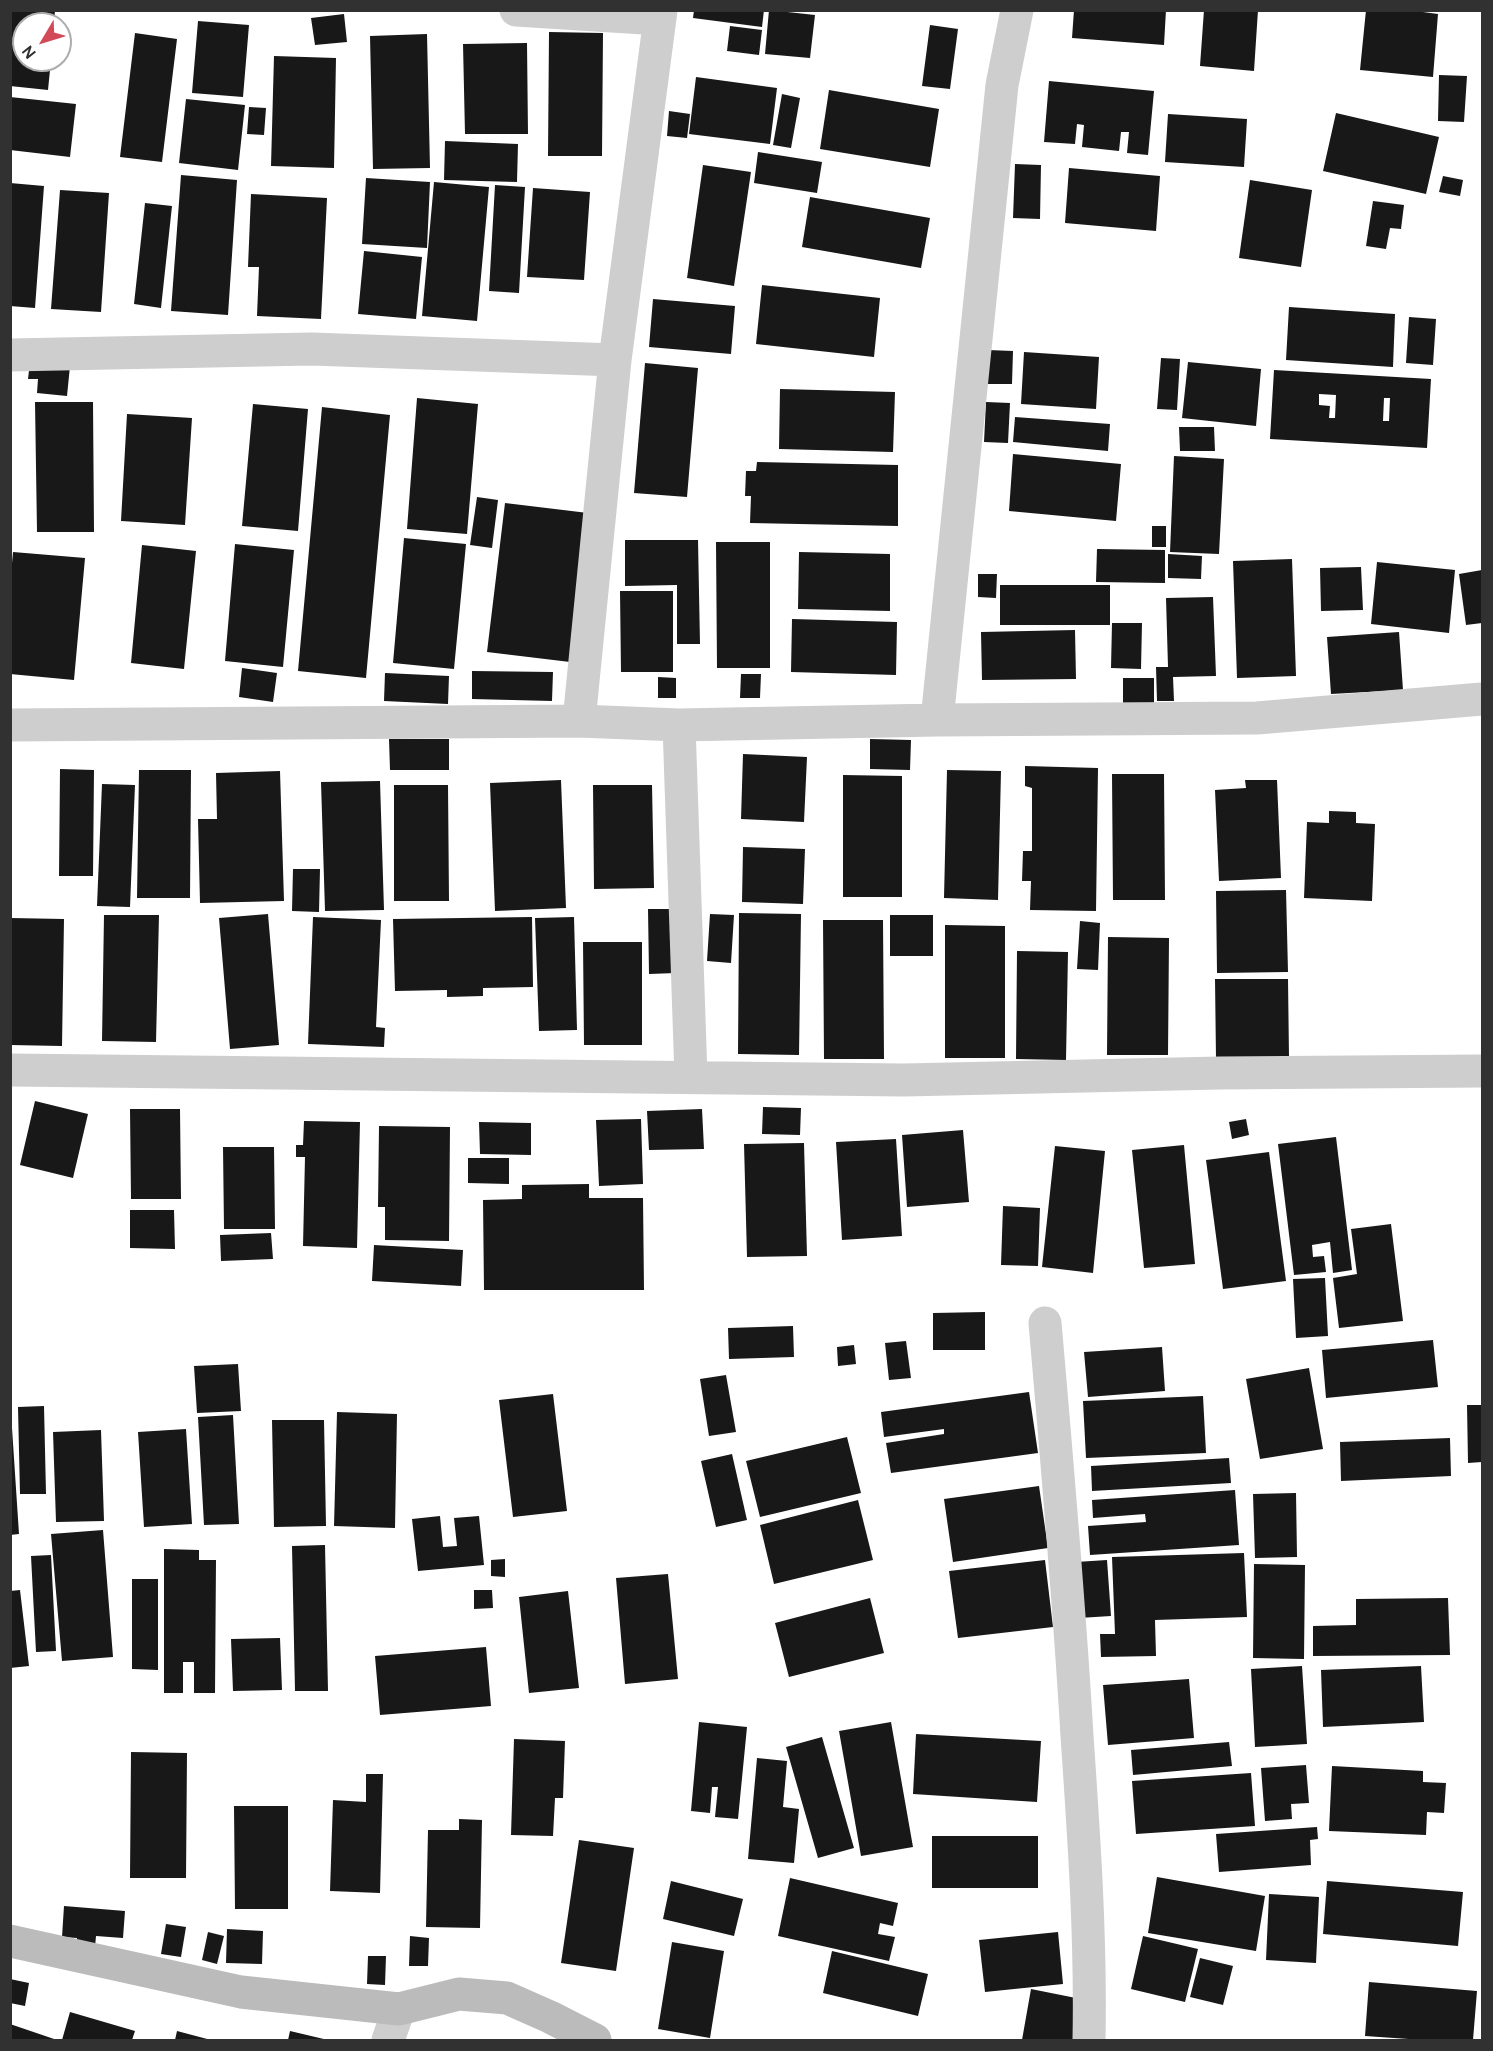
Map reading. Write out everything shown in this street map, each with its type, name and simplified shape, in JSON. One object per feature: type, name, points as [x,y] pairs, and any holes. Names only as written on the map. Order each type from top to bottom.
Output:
[{"type":"street","points":[[516,10],[660,15],[615,360],[579,721]]},
{"type":"street","points":[[937,720],[1001,96],[1017,10]]},
{"type":"street","points":[[10,355],[312,349],[615,360]]},
{"type":"street","points":[[10,725],[579,721],[679,725],[937,720],[1257,718],[1482,699]]},
{"type":"street","points":[[679,725],[691,1077]]},
{"type":"street","points":[[10,1070],[904,1080],[1221,1073],[1482,1071]]},
{"type":"street","points":[[1045,1323],[1066,1552],[1087,1889],[1089,2040]]},
{"type":"street","points":[[10,1941],[241,1992],[399,2009],[459,1994],[507,1998],[595,2040]]},
{"type":"street","points":[[388,2040],[399,2009]]},
{"type":"building","points":[[10,10],[55,10],[55,12],[12,12],[12,72],[50,72],[48,90],[10,86]]},
{"type":"building","points":[[694,10],[764,10],[762,27],[693,18]]},
{"type":"building","points":[[769,10],[815,15],[810,58],[765,54]]},
{"type":"building","points":[[1074,10],[1166,10],[1164,45],[1072,38]]},
{"type":"building","points":[[1204,10],[1258,10],[1254,71],[1200,66]]},
{"type":"building","points":[[1366,10],[1408,10],[1438,14],[1433,77],[1360,70]]},
{"type":"building","points":[[344,14],[347,42],[315,45],[311,18]]},
{"type":"building","points":[[198,21],[249,25],[243,97],[192,93]]},
{"type":"building","points":[[930,25],[958,29],[950,89],[922,86]]},
{"type":"building","points":[[730,26],[762,30],[759,55],[727,51]]},
{"type":"building","points":[[549,32],[603,33],[602,156],[548,156]]},
{"type":"building","points":[[135,33],[177,39],[162,162],[120,157]]},
{"type":"building","points":[[427,34],[430,168],[373,169],[370,36]]},
{"type":"building","points":[[527,43],[528,134],[465,134],[463,44]]},
{"type":"building","points":[[274,56],[336,58],[334,168],[271,166]]},
{"type":"building","points":[[1439,75],[1467,76],[1464,122],[1438,121]]},
{"type":"building","points":[[696,77],[777,88],[770,144],[689,134]]},
{"type":"building","points":[[1049,81],[1154,91],[1148,155],[1127,153],[1129,132],[1121,132],[1119,151],[1082,147],[1084,125],[1077,124],[1075,144],[1044,142]]},
{"type":"building","points":[[829,90],[939,109],[930,167],[820,149]]},
{"type":"building","points":[[782,94],[800,98],[791,148],[773,145]]},
{"type":"building","points":[[10,97],[76,104],[70,157],[10,150]]},
{"type":"building","points":[[186,99],[245,105],[238,170],[179,163]]},
{"type":"building","points":[[249,107],[266,108],[264,135],[247,134]]},
{"type":"building","points":[[669,111],[690,114],[687,138],[667,136]]},
{"type":"building","points":[[1336,113],[1439,137],[1426,194],[1323,171]]},
{"type":"building","points":[[1168,114],[1247,119],[1244,167],[1165,162]]},
{"type":"building","points":[[445,141],[518,144],[517,182],[444,180]]},
{"type":"building","points":[[758,152],[822,162],[817,193],[754,183]]},
{"type":"building","points":[[1015,164],[1041,165],[1040,219],[1013,218]]},
{"type":"building","points":[[703,165],[751,172],[734,286],[687,278]]},
{"type":"building","points":[[1069,168],[1160,176],[1156,231],[1065,223]]},
{"type":"building","points":[[181,175],[237,180],[228,315],[171,311]]},
{"type":"building","points":[[1443,176],[1463,180],[1460,196],[1439,192]]},
{"type":"building","points":[[366,178],[430,182],[427,248],[362,244]]},
{"type":"building","points":[[1250,180],[1312,190],[1301,267],[1239,258]]},
{"type":"building","points":[[434,182],[489,187],[477,321],[422,316]]},
{"type":"building","points":[[10,183],[44,186],[35,308],[10,306]]},
{"type":"building","points":[[495,185],[525,187],[519,293],[489,291]]},
{"type":"building","points":[[533,188],[590,192],[584,280],[527,277]]},
{"type":"building","points":[[60,190],[109,193],[101,312],[51,309]]},
{"type":"building","points":[[251,194],[327,198],[321,319],[257,316],[259,267],[248,267]]},
{"type":"building","points":[[810,197],[930,218],[921,268],[802,247]]},
{"type":"building","points":[[1373,201],[1404,205],[1401,229],[1390,228],[1386,249],[1366,246]]},
{"type":"building","points":[[145,203],[172,206],[161,308],[134,304]]},
{"type":"building","points":[[364,251],[422,257],[416,319],[358,314]]},
{"type":"building","points":[[762,285],[880,298],[874,357],[756,344]]},
{"type":"building","points":[[653,299],[735,306],[731,354],[649,347]]},
{"type":"building","points":[[1289,307],[1395,314],[1393,367],[1286,360]]},
{"type":"building","points":[[1409,317],[1436,319],[1433,365],[1406,363]]},
{"type":"building","points":[[988,350],[1013,351],[1012,384],[987,384]]},
{"type":"building","points":[[1024,352],[1099,357],[1096,409],[1021,404]]},
{"type":"building","points":[[1161,358],[1180,359],[1177,410],[1157,409]]},
{"type":"building","points":[[30,362],[70,366],[67,396],[37,393],[38,379],[28,379]]},
{"type":"building","points":[[1188,362],[1261,369],[1256,426],[1182,418]]},
{"type":"building","points":[[645,363],[698,368],[687,497],[634,493]]},
{"type":"building","points":[[1274,370],[1431,379],[1427,448],[1270,439]],"holes":[[[1319,394],[1336,395],[1335,418],[1329,418],[1330,406],[1319,405]],[[1384,398],[1390,398],[1389,421],[1383,421]]]},
{"type":"building","points":[[780,389],[895,392],[893,452],[779,449]]},
{"type":"building","points":[[417,398],[478,404],[467,534],[407,529]]},
{"type":"building","points":[[35,402],[93,402],[94,532],[37,532]]},
{"type":"building","points":[[986,402],[1010,403],[1008,443],[984,442]]},
{"type":"building","points":[[253,404],[308,409],[298,531],[242,526]]},
{"type":"building","points":[[322,407],[390,415],[366,678],[298,671]]},
{"type":"building","points":[[127,414],[192,418],[185,525],[121,521]]},
{"type":"building","points":[[1015,417],[1110,424],[1108,451],[1013,442]]},
{"type":"building","points":[[1179,427],[1214,427],[1215,451],[1180,451]]},
{"type":"building","points":[[1013,454],[1121,464],[1116,521],[1009,511]]},
{"type":"building","points":[[1174,456],[1224,459],[1219,554],[1170,552]]},
{"type":"building","points":[[757,462],[898,465],[898,526],[750,523],[751,496],[745,496],[746,471],[756,471]]},
{"type":"building","points":[[477,497],[498,500],[492,548],[470,545]]},
{"type":"building","points":[[505,503],[588,513],[570,662],[487,652]]},
{"type":"building","points":[[1152,526],[1166,526],[1166,547],[1152,547]]},
{"type":"building","points":[[404,538],[466,544],[454,669],[393,663]]},
{"type":"building","points":[[625,540],[698,540],[700,644],[677,644],[677,585],[625,586]]},
{"type":"building","points":[[716,542],[770,542],[770,668],[717,668]]},
{"type":"building","points":[[235,544],[294,550],[283,667],[225,661]]},
{"type":"building","points":[[142,545],[196,551],[184,669],[131,663]]},
{"type":"building","points":[[1097,549],[1165,550],[1165,583],[1096,582]]},
{"type":"building","points":[[13,552],[85,558],[74,680],[10,674],[10,585]]},
{"type":"building","points":[[799,552],[890,554],[890,611],[798,609]]},
{"type":"building","points":[[1168,554],[1202,556],[1201,579],[1168,578]]},
{"type":"building","points":[[1292,559],[1296,676],[1237,678],[1233,561]]},
{"type":"building","points":[[1377,562],[1455,570],[1449,633],[1371,624]]},
{"type":"building","points":[[1361,567],[1363,610],[1321,611],[1320,568]]},
{"type":"building","points":[[1482,570],[1482,623],[1466,625],[1459,574]]},
{"type":"building","points":[[978,574],[997,574],[996,598],[978,597]]},
{"type":"building","points":[[1000,585],[1110,585],[1110,625],[1000,625]]},
{"type":"building","points":[[620,591],[673,591],[673,672],[621,672]]},
{"type":"building","points":[[1213,597],[1216,676],[1173,677],[1174,701],[1157,701],[1156,667],[1168,667],[1166,598]]},
{"type":"building","points":[[792,619],[897,622],[896,675],[791,672]]},
{"type":"building","points":[[1112,623],[1142,623],[1141,669],[1111,668]]},
{"type":"building","points":[[1075,630],[1076,679],[982,680],[981,632]]},
{"type":"building","points":[[1399,632],[1403,690],[1331,694],[1327,637]]},
{"type":"building","points":[[242,668],[277,673],[273,702],[239,697]]},
{"type":"building","points":[[472,671],[553,672],[552,701],[472,699]]},
{"type":"building","points":[[385,673],[449,676],[448,704],[384,701]]},
{"type":"building","points":[[741,674],[761,674],[760,698],[740,698]]},
{"type":"building","points":[[658,677],[676,678],[676,698],[658,698]]},
{"type":"building","points":[[1123,678],[1154,678],[1154,703],[1123,703]]},
{"type":"building","points":[[389,739],[449,739],[449,770],[390,770]]},
{"type":"building","points":[[870,739],[911,740],[910,770],[870,769]]},
{"type":"building","points":[[743,754],[807,757],[804,822],[741,819]]},
{"type":"building","points":[[1025,766],[1098,768],[1096,911],[1030,910],[1031,881],[1022,881],[1023,851],[1032,851],[1032,788],[1025,786]]},
{"type":"building","points":[[60,769],[94,770],[93,876],[59,876]]},
{"type":"building","points":[[139,770],[191,770],[190,898],[137,898]]},
{"type":"building","points":[[947,770],[1001,771],[998,900],[944,898]]},
{"type":"building","points":[[280,771],[284,901],[200,903],[198,819],[217,819],[216,773]]},
{"type":"building","points":[[1112,774],[1164,774],[1165,900],[1113,900]]},
{"type":"building","points":[[843,775],[902,776],[902,897],[843,897]]},
{"type":"building","points":[[561,780],[566,908],[495,911],[490,783]]},
{"type":"building","points":[[1245,780],[1277,780],[1281,878],[1219,881],[1215,790],[1246,788]]},
{"type":"building","points":[[380,781],[384,910],[325,911],[321,782]]},
{"type":"building","points":[[102,784],[135,785],[130,907],[97,906]]},
{"type":"building","points":[[394,785],[448,785],[449,901],[394,901]]},
{"type":"building","points":[[593,785],[652,785],[654,888],[594,889]]},
{"type":"building","points":[[1329,811],[1356,812],[1356,823],[1375,824],[1372,901],[1304,898],[1307,822],[1329,823]]},
{"type":"building","points":[[743,847],[805,849],[803,904],[742,902]]},
{"type":"building","points":[[293,869],[320,869],[319,912],[292,911]]},
{"type":"building","points":[[1286,890],[1288,972],[1217,973],[1216,891]]},
{"type":"building","points":[[648,909],[675,909],[676,973],[649,974]]},
{"type":"building","points":[[739,913],[801,914],[799,1055],[738,1054]]},
{"type":"building","points":[[268,914],[279,1045],[230,1049],[219,918]]},
{"type":"building","points":[[710,914],[734,915],[731,963],[707,961]]},
{"type":"building","points":[[104,915],[159,915],[156,1042],[102,1041]]},
{"type":"building","points":[[890,915],[933,915],[933,956],[890,956]]},
{"type":"building","points":[[313,917],[381,920],[376,1027],[385,1028],[384,1047],[308,1044]]},
{"type":"building","points":[[532,917],[533,987],[483,988],[483,996],[447,997],[447,990],[395,991],[393,919]]},
{"type":"building","points":[[574,917],[577,1030],[539,1031],[535,918]]},
{"type":"building","points":[[11,918],[64,919],[62,1046],[10,1045]]},
{"type":"building","points":[[823,920],[883,920],[884,1059],[824,1059]]},
{"type":"building","points":[[1080,921],[1100,923],[1098,970],[1077,969]]},
{"type":"building","points":[[945,925],[1005,926],[1005,1058],[945,1058]]},
{"type":"building","points":[[1108,937],[1169,938],[1168,1055],[1107,1055]]},
{"type":"building","points":[[583,942],[642,942],[642,1045],[584,1045]]},
{"type":"building","points":[[1017,951],[1068,952],[1066,1060],[1016,1059]]},
{"type":"building","points":[[1215,979],[1288,979],[1289,1058],[1216,1059]]},
{"type":"building","points":[[35,1101],[88,1114],[73,1178],[20,1165]]},
{"type":"building","points":[[763,1107],[801,1108],[800,1135],[762,1134]]},
{"type":"building","points":[[130,1109],[180,1109],[181,1199],[131,1199]]},
{"type":"building","points":[[702,1109],[704,1149],[649,1150],[647,1111]]},
{"type":"building","points":[[641,1119],[643,1184],[599,1186],[596,1120]]},
{"type":"building","points":[[1246,1119],[1249,1135],[1232,1139],[1229,1122]]},
{"type":"building","points":[[304,1121],[360,1122],[357,1248],[303,1246],[305,1157],[296,1157],[296,1145],[303,1145]]},
{"type":"building","points":[[479,1122],[531,1123],[531,1155],[480,1154]]},
{"type":"building","points":[[379,1126],[450,1127],[449,1241],[385,1240],[385,1207],[378,1207]]},
{"type":"building","points":[[963,1130],[969,1202],[907,1207],[902,1135]]},
{"type":"building","points":[[1336,1137],[1352,1270],[1333,1273],[1330,1242],[1312,1245],[1313,1257],[1324,1256],[1326,1272],[1294,1275],[1278,1144]]},
{"type":"building","points":[[896,1139],[902,1236],[842,1240],[836,1142]]},
{"type":"building","points":[[804,1143],[807,1256],[747,1257],[744,1144]]},
{"type":"building","points":[[1184,1145],[1195,1264],[1144,1268],[1132,1150]]},
{"type":"building","points":[[1055,1146],[1105,1151],[1093,1273],[1042,1267]]},
{"type":"building","points":[[223,1147],[274,1147],[275,1229],[224,1229]]},
{"type":"building","points":[[1269,1152],[1286,1281],[1223,1289],[1206,1160]]},
{"type":"building","points":[[468,1158],[509,1158],[509,1184],[468,1183]]},
{"type":"building","points":[[589,1184],[589,1198],[643,1198],[644,1290],[484,1290],[483,1200],[522,1199],[522,1185]]},
{"type":"building","points":[[1003,1206],[1040,1208],[1038,1266],[1001,1265]]},
{"type":"building","points":[[130,1210],[174,1210],[175,1249],[130,1248]]},
{"type":"building","points":[[1391,1224],[1403,1321],[1339,1328],[1333,1278],[1357,1274],[1351,1229]]},
{"type":"building","points":[[271,1233],[273,1259],[221,1261],[220,1235]]},
{"type":"building","points":[[374,1245],[463,1250],[461,1286],[372,1281]]},
{"type":"building","points":[[1325,1278],[1328,1336],[1296,1338],[1293,1279]]},
{"type":"building","points":[[985,1312],[985,1350],[933,1350],[933,1313]]},
{"type":"building","points":[[793,1326],[794,1357],[729,1359],[728,1328]]},
{"type":"building","points":[[1433,1340],[1438,1387],[1326,1398],[1322,1350]]},
{"type":"building","points":[[906,1341],[911,1378],[889,1380],[885,1343]]},
{"type":"building","points":[[854,1345],[856,1364],[838,1366],[837,1347]]},
{"type":"building","points":[[1162,1347],[1165,1391],[1088,1397],[1084,1352]]},
{"type":"building","points":[[238,1364],[241,1411],[197,1413],[194,1366]]},
{"type":"building","points":[[1309,1368],[1323,1449],[1260,1459],[1246,1379]]},
{"type":"building","points":[[726,1375],[736,1432],[709,1436],[700,1379]]},
{"type":"building","points":[[1029,1392],[1038,1453],[891,1473],[886,1443],[944,1434],[944,1429],[884,1437],[881,1412]]},
{"type":"building","points":[[553,1394],[567,1511],[513,1517],[499,1400]]},
{"type":"building","points":[[1203,1396],[1206,1453],[1086,1458],[1083,1401]]},
{"type":"building","points":[[1467,1405],[1482,1405],[1482,1462],[1468,1463]]},
{"type":"building","points":[[44,1406],[46,1494],[20,1494],[18,1407]]},
{"type":"building","points":[[337,1412],[397,1414],[395,1528],[334,1526]]},
{"type":"building","points":[[233,1415],[239,1524],[204,1525],[198,1417]]},
{"type":"building","points":[[272,1420],[324,1420],[326,1526],[274,1527]]},
{"type":"building","points":[[10,1428],[12,1428],[19,1534],[10,1535]]},
{"type":"building","points":[[186,1429],[192,1524],[144,1527],[138,1432]]},
{"type":"building","points":[[101,1430],[104,1521],[56,1522],[53,1432]]},
{"type":"building","points":[[847,1437],[861,1493],[760,1517],[746,1461]]},
{"type":"building","points":[[1450,1438],[1451,1476],[1341,1481],[1340,1442]]},
{"type":"building","points":[[732,1454],[747,1520],[716,1527],[701,1461]]},
{"type":"building","points":[[1229,1458],[1231,1483],[1092,1491],[1091,1466]]},
{"type":"building","points":[[1039,1486],[1048,1548],[953,1562],[944,1499]]},
{"type":"building","points":[[1235,1490],[1239,1545],[1090,1555],[1088,1526],[1146,1522],[1145,1514],[1093,1518],[1092,1500]]},
{"type":"building","points":[[1296,1493],[1297,1557],[1255,1558],[1253,1494]]},
{"type":"building","points":[[858,1500],[873,1560],[774,1584],[760,1525]]},
{"type":"building","points":[[440,1516],[443,1547],[457,1546],[454,1518],[479,1516],[484,1565],[418,1571],[412,1519]]},
{"type":"building","points":[[103,1530],[113,1657],[62,1661],[51,1534]]},
{"type":"building","points":[[325,1545],[328,1691],[295,1691],[292,1546]]},
{"type":"building","points":[[164,1549],[199,1550],[199,1560],[216,1560],[215,1693],[194,1693],[194,1662],[183,1662],[183,1693],[164,1693]]},
{"type":"building","points":[[1244,1553],[1247,1617],[1155,1620],[1156,1656],[1101,1657],[1100,1634],[1115,1634],[1112,1557]]},
{"type":"building","points":[[51,1555],[56,1651],[36,1652],[31,1556]]},
{"type":"building","points":[[505,1559],[505,1577],[491,1576],[491,1560]]},
{"type":"building","points":[[1045,1560],[1053,1627],[958,1638],[949,1571]]},
{"type":"building","points":[[1107,1560],[1111,1616],[1079,1618],[1076,1562]]},
{"type":"building","points":[[1254,1564],[1305,1565],[1304,1659],[1253,1658]]},
{"type":"building","points":[[668,1574],[678,1679],[625,1684],[616,1578]]},
{"type":"building","points":[[132,1579],[158,1579],[158,1670],[132,1669]]},
{"type":"building","points":[[20,1590],[29,1666],[10,1668],[10,1591]]},
{"type":"building","points":[[474,1590],[492,1590],[493,1608],[474,1609]]},
{"type":"building","points":[[568,1591],[579,1688],[529,1693],[519,1597]]},
{"type":"building","points":[[870,1598],[884,1653],[789,1677],[775,1623]]},
{"type":"building","points":[[1448,1598],[1450,1655],[1313,1656],[1313,1626],[1356,1625],[1356,1599]]},
{"type":"building","points":[[280,1638],[282,1690],[233,1691],[231,1639]]},
{"type":"building","points":[[486,1647],[491,1706],[380,1715],[375,1656]]},
{"type":"building","points":[[1302,1666],[1307,1744],[1255,1747],[1251,1669]]},
{"type":"building","points":[[1421,1666],[1424,1722],[1323,1727],[1321,1670]]},
{"type":"building","points":[[1189,1679],[1194,1738],[1108,1745],[1103,1685]]},
{"type":"building","points":[[699,1722],[747,1727],[738,1819],[715,1817],[718,1787],[712,1787],[710,1813],[691,1811]]},
{"type":"building","points":[[891,1722],[913,1847],[861,1856],[839,1731]]},
{"type":"building","points":[[916,1734],[1041,1741],[1037,1802],[913,1794]]},
{"type":"building","points":[[822,1737],[854,1848],[818,1858],[786,1747]]},
{"type":"building","points":[[514,1739],[565,1741],[563,1798],[555,1798],[553,1836],[511,1835]]},
{"type":"building","points":[[1229,1742],[1232,1766],[1133,1775],[1131,1750]]},
{"type":"building","points":[[131,1752],[187,1753],[186,1878],[130,1878]]},
{"type":"building","points":[[757,1758],[787,1761],[783,1807],[799,1809],[794,1863],[748,1859]]},
{"type":"building","points":[[1306,1765],[1309,1803],[1291,1804],[1292,1819],[1265,1821],[1261,1768]]},
{"type":"building","points":[[1332,1766],[1423,1771],[1423,1782],[1446,1783],[1444,1813],[1427,1812],[1426,1835],[1329,1831]]},
{"type":"building","points":[[1251,1773],[1255,1826],[1136,1834],[1132,1781]]},
{"type":"building","points":[[366,1774],[383,1774],[380,1893],[330,1891],[333,1800],[366,1802]]},
{"type":"building","points":[[234,1806],[288,1806],[288,1909],[235,1909]]},
{"type":"building","points":[[459,1819],[482,1820],[480,1928],[426,1927],[428,1830],[459,1830]]},
{"type":"building","points":[[1317,1827],[1318,1839],[1310,1840],[1311,1865],[1219,1872],[1216,1834]]},
{"type":"building","points":[[932,1836],[1038,1836],[1038,1888],[932,1888]]},
{"type":"building","points":[[579,1840],[634,1848],[616,1971],[561,1963]]},
{"type":"building","points":[[1157,1877],[1265,1896],[1256,1951],[1148,1933]]},
{"type":"building","points":[[790,1878],[898,1903],[893,1926],[880,1923],[878,1934],[895,1937],[889,1961],[778,1936]]},
{"type":"building","points":[[671,1881],[743,1899],[734,1936],[663,1919]]},
{"type":"building","points":[[1327,1881],[1463,1892],[1458,1946],[1323,1934]]},
{"type":"building","points":[[1269,1894],[1319,1897],[1316,1963],[1266,1960]]},
{"type":"building","points":[[64,1906],[125,1911],[123,1938],[96,1936],[95,1947],[76,1946],[77,1938],[62,1937]]},
{"type":"building","points":[[166,1924],[186,1927],[181,1957],[161,1954]]},
{"type":"building","points":[[227,1929],[263,1931],[262,1964],[226,1963]]},
{"type":"building","points":[[208,1932],[224,1936],[217,1964],[202,1960]]},
{"type":"building","points":[[1058,1932],[1063,1984],[985,1992],[979,1940]]},
{"type":"building","points":[[410,1936],[429,1938],[428,1966],[409,1966]]},
{"type":"building","points":[[1143,1936],[1198,1949],[1185,2002],[1131,1989]]},
{"type":"building","points":[[672,1942],[724,1951],[710,2038],[658,2029]]},
{"type":"building","points":[[832,1951],[928,1974],[918,2016],[823,1993]]},
{"type":"building","points":[[368,1956],[386,1956],[385,1985],[367,1984]]},
{"type":"building","points":[[1200,1958],[1233,1966],[1223,2005],[1190,1997]]},
{"type":"building","points":[[10,1979],[29,1983],[25,2006],[10,2003]]},
{"type":"building","points":[[1369,1982],[1477,1991],[1473,2040],[1423,2040],[1365,2036]]},
{"type":"building","points":[[1031,1989],[1081,1999],[1073,2040],[1022,2040]]},
{"type":"building","points":[[70,2012],[135,2031],[132,2040],[62,2040]]},
{"type":"building","points":[[10,2024],[57,2040],[10,2040]]},
{"type":"building","points":[[177,2031],[211,2040],[175,2040]]},
{"type":"building","points":[[290,2031],[328,2040],[288,2040]]}]
